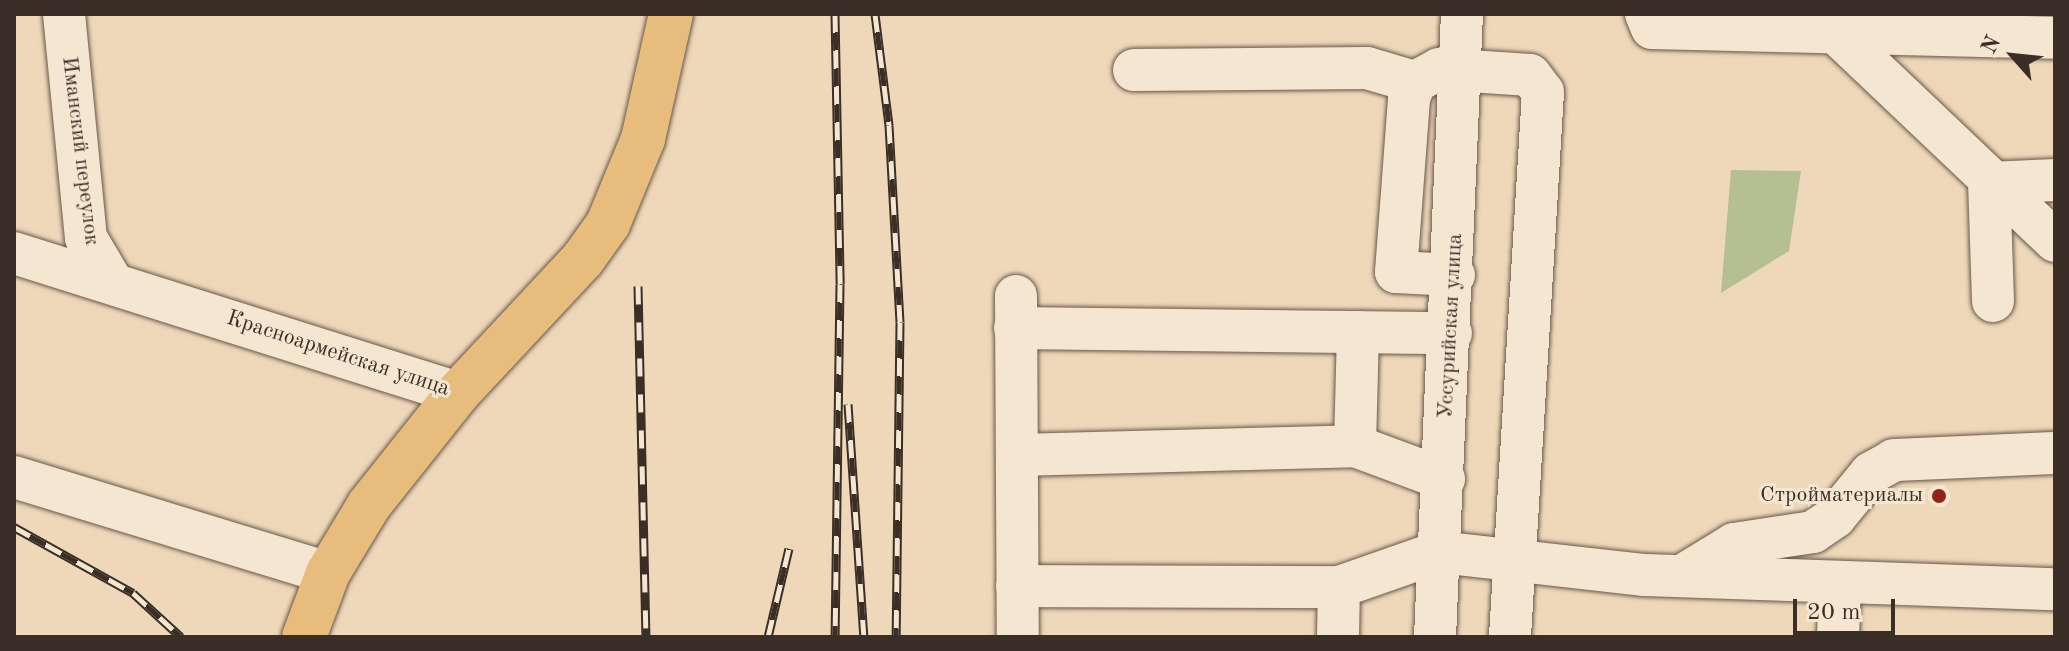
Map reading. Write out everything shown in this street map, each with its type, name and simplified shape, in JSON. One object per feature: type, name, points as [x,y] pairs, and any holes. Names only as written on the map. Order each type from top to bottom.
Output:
[{"type":"main road","name":"Красноармейская улица","points":[[458,393],[583,259],[608,224],[643,139],[671,14]]},
{"type":"main road","points":[[304,637],[328,573],[369,505],[458,393]]},
{"type":"street","name":"Иманский переулок","points":[[64,14],[86,238],[112,282]]},
{"type":"street","name":"Уссурийская улица","points":[[1435,637],[1454,275],[1462,14]]},
{"type":"street","points":[[1646,14],[1652,28],[2055,38]]},
{"type":"street","points":[[1836,33],[1989,183],[2055,241]]},
{"type":"street","points":[[1134,70],[1367,68],[1415,82]]},
{"type":"street","points":[[1355,446],[1376,332],[1396,272],[1409,98],[1415,82],[1439,69],[1462,68],[1530,75],[1543,92],[1510,637]]},
{"type":"street","points":[[1989,183],[2055,180]]},
{"type":"street","points":[[1989,183],[1993,301]]},
{"type":"street","name":"Красноармейская улица","points":[[14,253],[458,393]]},
{"type":"street","points":[[1396,272],[1454,275]]},
{"type":"street","points":[[1018,637],[1015,312],[1376,332],[1451,333]]},
{"type":"street","points":[[1017,455],[1355,446],[1444,479]]},
{"type":"street","points":[[1682,576],[1734,544],[1813,532],[1835,517],[1871,473],[1894,460],[2055,453]]},
{"type":"street","points":[[14,477],[328,573]]},
{"type":"street","points":[[1017,586],[1339,587],[1439,552],[1515,563],[1682,576],[2055,589]]},
{"type":"street","points":[[1838,637],[1840,582]]},
{"type":"street","points":[[1338,637],[1339,587]]},
{"type":"green space","points":[[1731,170],[1801,171],[1789,251],[1721,293]]},
{"type":"railway","points":[[835,14],[840,284],[835,637]]},
{"type":"railway","points":[[875,14],[889,125],[900,322],[896,637]]},
{"type":"railway","points":[[638,286],[646,637]]},
{"type":"railway","points":[[848,404],[864,637]]},
{"type":"railway","points":[[14,527],[133,593],[181,637]]},
{"type":"railway","points":[[768,637],[789,548]]},
{"type":"place","name":"Стройматериалы","points":[[1939,496]]}]
